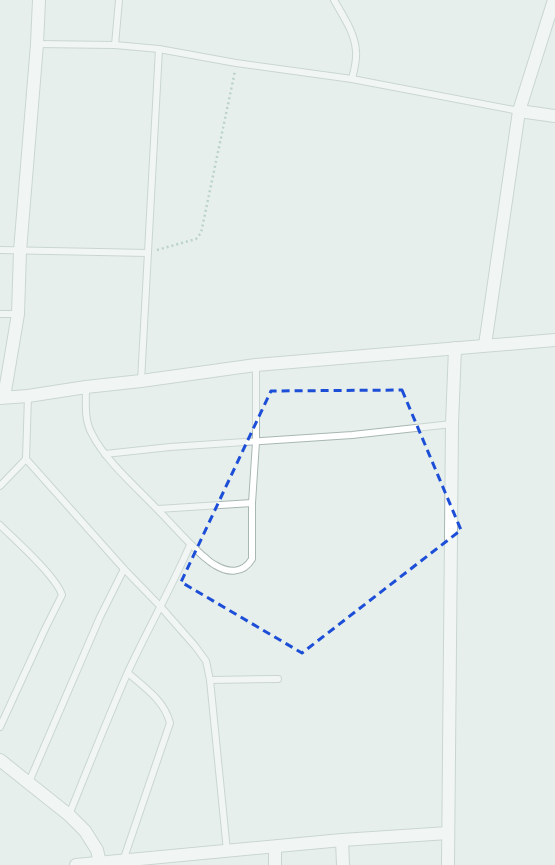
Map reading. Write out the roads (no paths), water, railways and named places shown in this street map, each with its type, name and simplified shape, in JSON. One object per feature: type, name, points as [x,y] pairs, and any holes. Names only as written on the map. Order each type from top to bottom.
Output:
[{"type":"street","points":[[39,0],[20,251],[18,314],[2,397],[28,396],[86,386],[141,381],[256,366],[555,340]]},
{"type":"street","points":[[485,345],[518,111],[554,0]]},
{"type":"street","points":[[518,111],[555,116]]},
{"type":"street","points":[[448,865],[452,424],[455,348]]},
{"type":"street","points":[[0,760],[69,815],[85,831],[97,850],[100,864]]},
{"type":"street","points":[[76,865],[100,864],[342,840],[448,833]]},
{"type":"street","points":[[342,840],[343,865]]},
{"type":"street","points":[[275,847],[275,865]]},
{"type":"lane","points":[[115,45],[119,0]]},
{"type":"lane","points":[[334,0],[351,32],[356,51],[352,79]]},
{"type":"lane","points":[[36,44],[115,45],[159,49],[236,63],[352,79],[518,111]]},
{"type":"lane","points":[[141,381],[159,49]]},
{"type":"lane","points":[[0,250],[148,253]]},
{"type":"lane","points":[[0,314],[18,314]]},
{"type":"lane","points":[[86,386],[86,415],[88,426],[92,436],[105,454],[190,545],[214,565],[228,570],[238,571],[248,566],[252,559],[252,503],[256,442],[256,366]]},
{"type":"lane","points":[[0,486],[26,459],[28,396]]},
{"type":"lane","points":[[105,454],[170,447],[352,435],[452,424]]},
{"type":"lane","points":[[26,459],[124,569],[160,606],[206,661],[210,680],[227,852]]},
{"type":"lane","points":[[158,509],[252,503]]},
{"type":"lane","points":[[0,525],[50,576],[60,589],[62,595],[0,727]]},
{"type":"lane","points":[[69,815],[128,673],[160,606],[175,579],[190,545]]},
{"type":"lane","points":[[29,782],[100,617],[124,569]]},
{"type":"lane","points":[[123,861],[170,723],[168,713],[158,698],[128,673]]},
{"type":"lane","points":[[210,680],[278,679]]}]
